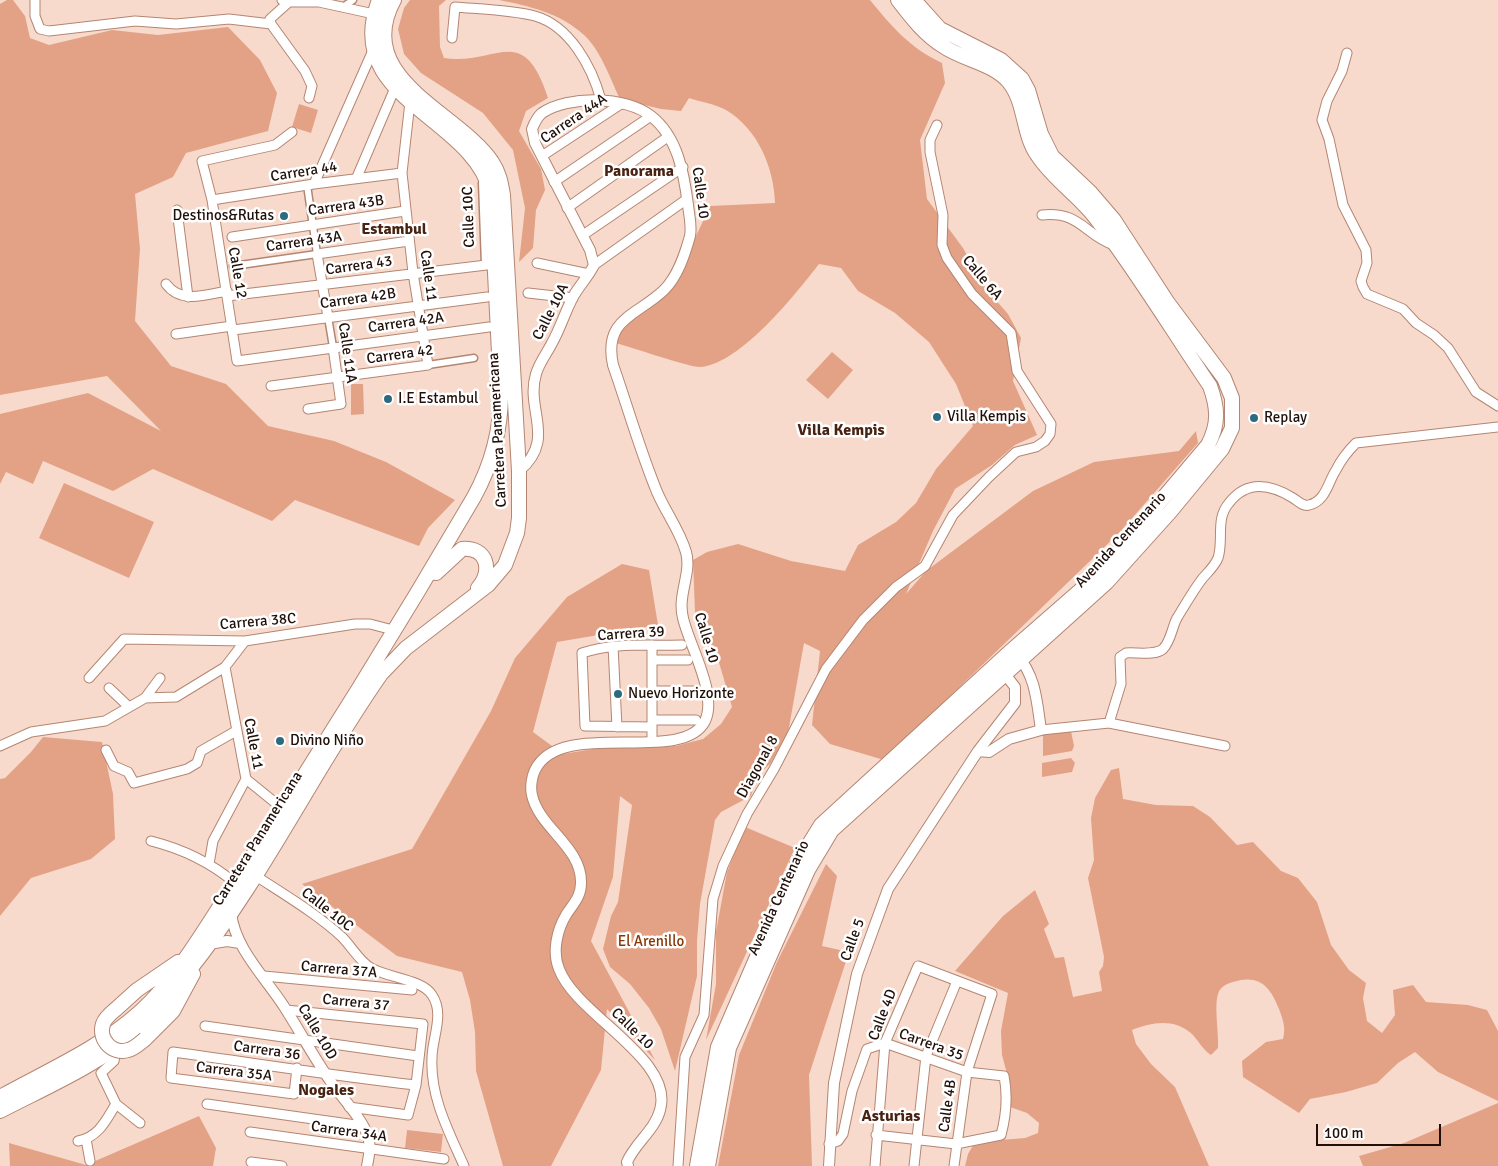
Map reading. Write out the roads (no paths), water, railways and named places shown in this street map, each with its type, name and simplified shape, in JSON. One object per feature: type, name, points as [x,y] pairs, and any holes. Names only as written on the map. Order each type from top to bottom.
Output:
[{"type":"main road","name":"Carretera Panamericana","points":[[0,1097],[117,1031],[151,1001],[185,958],[283,809],[411,602],[474,497],[484,478],[495,449],[500,418],[501,393],[490,265],[491,193],[482,167],[466,149],[394,88],[382,69],[374,48],[372,28],[379,0]]},
{"type":"main road","name":"Carretera Panamericana","points":[[0,1111],[92,1062],[118,1044],[151,1016],[207,947],[256,876],[381,674],[406,648],[496,576],[505,565],[514,545],[519,518],[519,471],[503,194],[500,176],[484,152],[411,90],[392,65],[384,34],[386,21],[394,0]]},
{"type":"main road","name":"Avenida Centenario","points":[[898,0],[922,28],[943,47],[990,68],[1008,82],[1017,97],[1027,135],[1036,153],[1049,172],[1094,215],[1210,386],[1216,401],[1217,421],[1208,445],[1127,544],[1067,610]]},
{"type":"main road","name":"Avenida Centenario","points":[[708,1166],[729,1048],[808,870],[821,846],[840,821],[1016,655],[1067,610],[1107,582],[1132,556],[1222,449],[1232,428],[1232,398],[1224,378],[1168,303],[1114,220],[1049,151],[1041,134],[1028,90],[1022,79],[1001,60],[940,29],[914,0]]},
{"type":"main road","points":[[411,602],[450,558],[462,549],[470,549],[484,558],[487,569],[482,584],[460,606]]},
{"type":"main road","name":"Avenida Centenario","points":[[697,1166],[718,1047],[804,851],[833,813],[1001,669]]},
{"type":"main road","points":[[185,958],[160,972],[116,1009],[103,1024],[104,1042],[111,1048],[120,1051],[129,1050],[145,1039],[172,1011],[207,947]]},
{"type":"street","points":[[35,0],[36,22],[40,29],[49,31],[135,21],[176,24],[230,19],[271,24]]},
{"type":"street","points":[[343,7],[353,0]]},
{"type":"street","points":[[309,98],[312,86],[305,71],[271,24],[270,18],[293,1],[319,2],[374,14]]},
{"type":"street","points":[[452,38],[455,7],[535,16],[551,24],[576,48],[591,71],[601,100]]},
{"type":"street","points":[[310,184],[374,48]]},
{"type":"street","points":[[1347,53],[1342,71],[1327,101],[1322,120],[1329,139],[1343,205],[1366,250],[1368,263],[1361,281],[1363,287],[1367,294],[1403,309],[1416,323],[1434,335],[1448,348],[1476,392],[1498,406]]},
{"type":"street","points":[[357,177],[394,88]]},
{"type":"street","name":"Calle 10","points":[[542,156],[535,143],[532,129],[542,113],[568,103],[601,100],[621,104],[651,116],[668,136],[682,167],[690,233],[680,266],[665,290],[615,329],[611,348],[613,365],[655,487],[683,543],[687,556],[680,600],[683,617],[703,678],[709,707],[705,722],[689,736],[652,742],[590,743],[552,752],[543,758],[532,776],[531,794],[540,814],[576,860],[582,885],[579,898],[565,917],[557,937],[556,954],[559,970],[576,995],[642,1059],[658,1082],[662,1098],[659,1114],[632,1150],[627,1162],[628,1166]]},
{"type":"street","name":"Calle 11","points":[[410,102],[402,173],[413,273],[428,365]]},
{"type":"street","name":"Carrera 44A","points":[[542,156],[621,104]]},
{"type":"street","points":[[554,182],[651,116]]},
{"type":"street","name":"Calle 6A","points":[[937,125],[930,140],[930,152],[943,216],[942,245],[947,258],[972,294],[1011,333],[1016,371],[1052,424],[1050,434],[1036,447],[1016,452]]},
{"type":"street","name":"Calle 12","points":[[237,360],[212,200],[202,161],[274,145],[292,132]]},
{"type":"street","points":[[568,208],[668,136]]},
{"type":"street","points":[[542,156],[590,250],[592,269]]},
{"type":"street","points":[[583,236],[682,167]]},
{"type":"street","name":"Carrera 44","points":[[212,200],[357,177],[402,173]]},
{"type":"street","name":"Calle 11A","points":[[308,409],[341,404],[312,225],[310,184]]},
{"type":"street","points":[[537,263],[592,269],[687,199]]},
{"type":"street","points":[[166,284],[174,293],[188,297],[177,210]]},
{"type":"street","name":"Carrera 43B","points":[[232,237],[405,211]]},
{"type":"street","points":[[1042,215],[1059,214],[1072,217],[1102,240],[1116,246]]},
{"type":"street","name":"Carrera 43A","points":[[233,266],[409,241]]},
{"type":"street","name":"Carrera 43","points":[[188,297],[322,285],[490,265]]},
{"type":"street","name":"Calle 10A","points":[[519,471],[532,455],[538,440],[539,422],[533,392],[536,373],[573,298],[592,269]]},
{"type":"street","points":[[528,293],[573,298]]},
{"type":"street","name":"Carrera 42B","points":[[176,334],[487,297]]},
{"type":"street","name":"Carrera 42A","points":[[237,360],[489,327]]},
{"type":"street","name":"Carrera 42","points":[[271,386],[474,358]]},
{"type":"street","points":[[1109,723],[1122,684],[1120,658],[1126,653],[1152,653],[1162,650],[1167,643],[1176,619],[1218,558],[1219,528],[1227,504],[1237,494],[1247,488],[1258,486],[1271,487],[1300,503],[1309,505],[1322,496],[1330,486],[1334,472],[1356,443],[1498,427]]},
{"type":"street","name":"Diagonal 8","points":[[678,1166],[685,1057],[704,1015],[713,899],[723,866],[747,814],[774,769],[826,669],[864,620],[896,587],[925,566],[953,515],[1016,452]]},
{"type":"street","name":"Carrera 38C","points":[[90,678],[124,639],[245,641],[356,624],[370,624],[393,630]]},
{"type":"street","points":[[145,698],[176,697],[225,667],[245,641]]},
{"type":"street","name":"Carrera 39","points":[[617,727],[585,726],[582,653],[596,648],[613,646],[682,645]]},
{"type":"street","points":[[613,646],[617,727],[696,720]]},
{"type":"street","points":[[652,646],[652,742]]},
{"type":"street","points":[[1016,655],[1033,681],[1042,730]]},
{"type":"street","points":[[652,660],[688,660]]},
{"type":"street","name":"Calle 11","points":[[225,667],[246,779],[283,809]]},
{"type":"street","name":"Calle 5","points":[[829,1166],[834,1083],[857,974],[888,888],[978,751],[1015,703],[1015,687],[1001,669]]},
{"type":"street","points":[[0,746],[31,732],[105,721],[145,698],[160,678]]},
{"type":"street","points":[[109,688],[129,707]]},
{"type":"street","points":[[652,691],[705,691]]},
{"type":"street","points":[[978,751],[989,752],[1009,740],[1042,730],[1109,723],[1225,746]]},
{"type":"street","points":[[106,750],[114,766],[128,772],[134,783],[187,769],[197,763],[201,751],[236,731]]},
{"type":"street","points":[[209,864],[213,841],[246,779]]},
{"type":"street","points":[[151,841],[177,848],[209,864],[235,883]]},
{"type":"street","name":"Calle 10C","points":[[256,876],[342,937],[370,967],[392,978],[417,984],[432,995],[436,1007],[437,1032],[432,1056],[432,1077],[443,1117],[464,1166]]},
{"type":"street","name":"Calle 10D","points":[[231,913],[233,928],[240,943],[264,976],[326,1075],[363,1126],[368,1136],[370,1149],[367,1166]]},
{"type":"street","points":[[207,947],[227,941],[240,943]]},
{"type":"street","name":"Calle 4D","points":[[875,1166],[884,1043],[918,966],[957,981]]},
{"type":"street","name":"Carrera 37A","points":[[264,976],[412,990]]},
{"type":"street","points":[[914,1166],[915,1140],[926,1056],[957,981]]},
{"type":"street","name":"Calle 4B","points":[[954,1166],[967,1072],[992,994],[957,981]]},
{"type":"street","name":"Carrera 37","points":[[286,1010],[423,1024],[418,1056]]},
{"type":"street","points":[[205,1026],[304,1042],[418,1056],[416,1085],[408,1115],[349,1107]]},
{"type":"street","name":"Carrera 35","points":[[829,1144],[838,1141],[843,1134],[852,1091],[867,1049],[884,1043],[926,1056],[967,1072],[1004,1076],[1006,1088],[1005,1121],[1001,1135],[956,1144]]},
{"type":"street","points":[[118,1044],[114,1061],[101,1073],[116,1104],[140,1123]]},
{"type":"street","name":"Carrera 36","points":[[171,1078],[173,1052],[297,1068],[326,1075],[416,1085]]},
{"type":"street","name":"Carrera 35A","points":[[171,1078],[294,1094],[297,1068]]},
{"type":"street","points":[[90,1161],[82,1140],[102,1126],[116,1104]]},
{"type":"street","points":[[207,1104],[363,1126]]},
{"type":"street","name":"Carrera 34A","points":[[250,1132],[444,1159]]},
{"type":"street","points":[[876,1135],[956,1144]]},
{"type":"street","points":[[250,1162],[282,1166]]},
{"type":"place","name":"Destinos&Rutas","points":[[284,216]]},
{"type":"place","name":"I.E Estambul","points":[[388,399]]},
{"type":"place","name":"Villa Kempis","points":[[937,417]]},
{"type":"place","name":"Replay","points":[[1254,418]]},
{"type":"place","name":"Nuevo Horizonte","points":[[618,694]]},
{"type":"place","name":"Divino Niño","points":[[280,741]]},
{"type":"district","name":"Panorama","points":[[639,172]]},
{"type":"district","name":"Estambul","points":[[394,230]]},
{"type":"district","name":"Villa Kempis","points":[[841,431]]},
{"type":"district","name":"Nogales","points":[[326,1091]]},
{"type":"district","name":"Asturias","points":[[891,1117]]},
{"type":"park label","name":"El Arenillo","points":[[651,942]]}]
